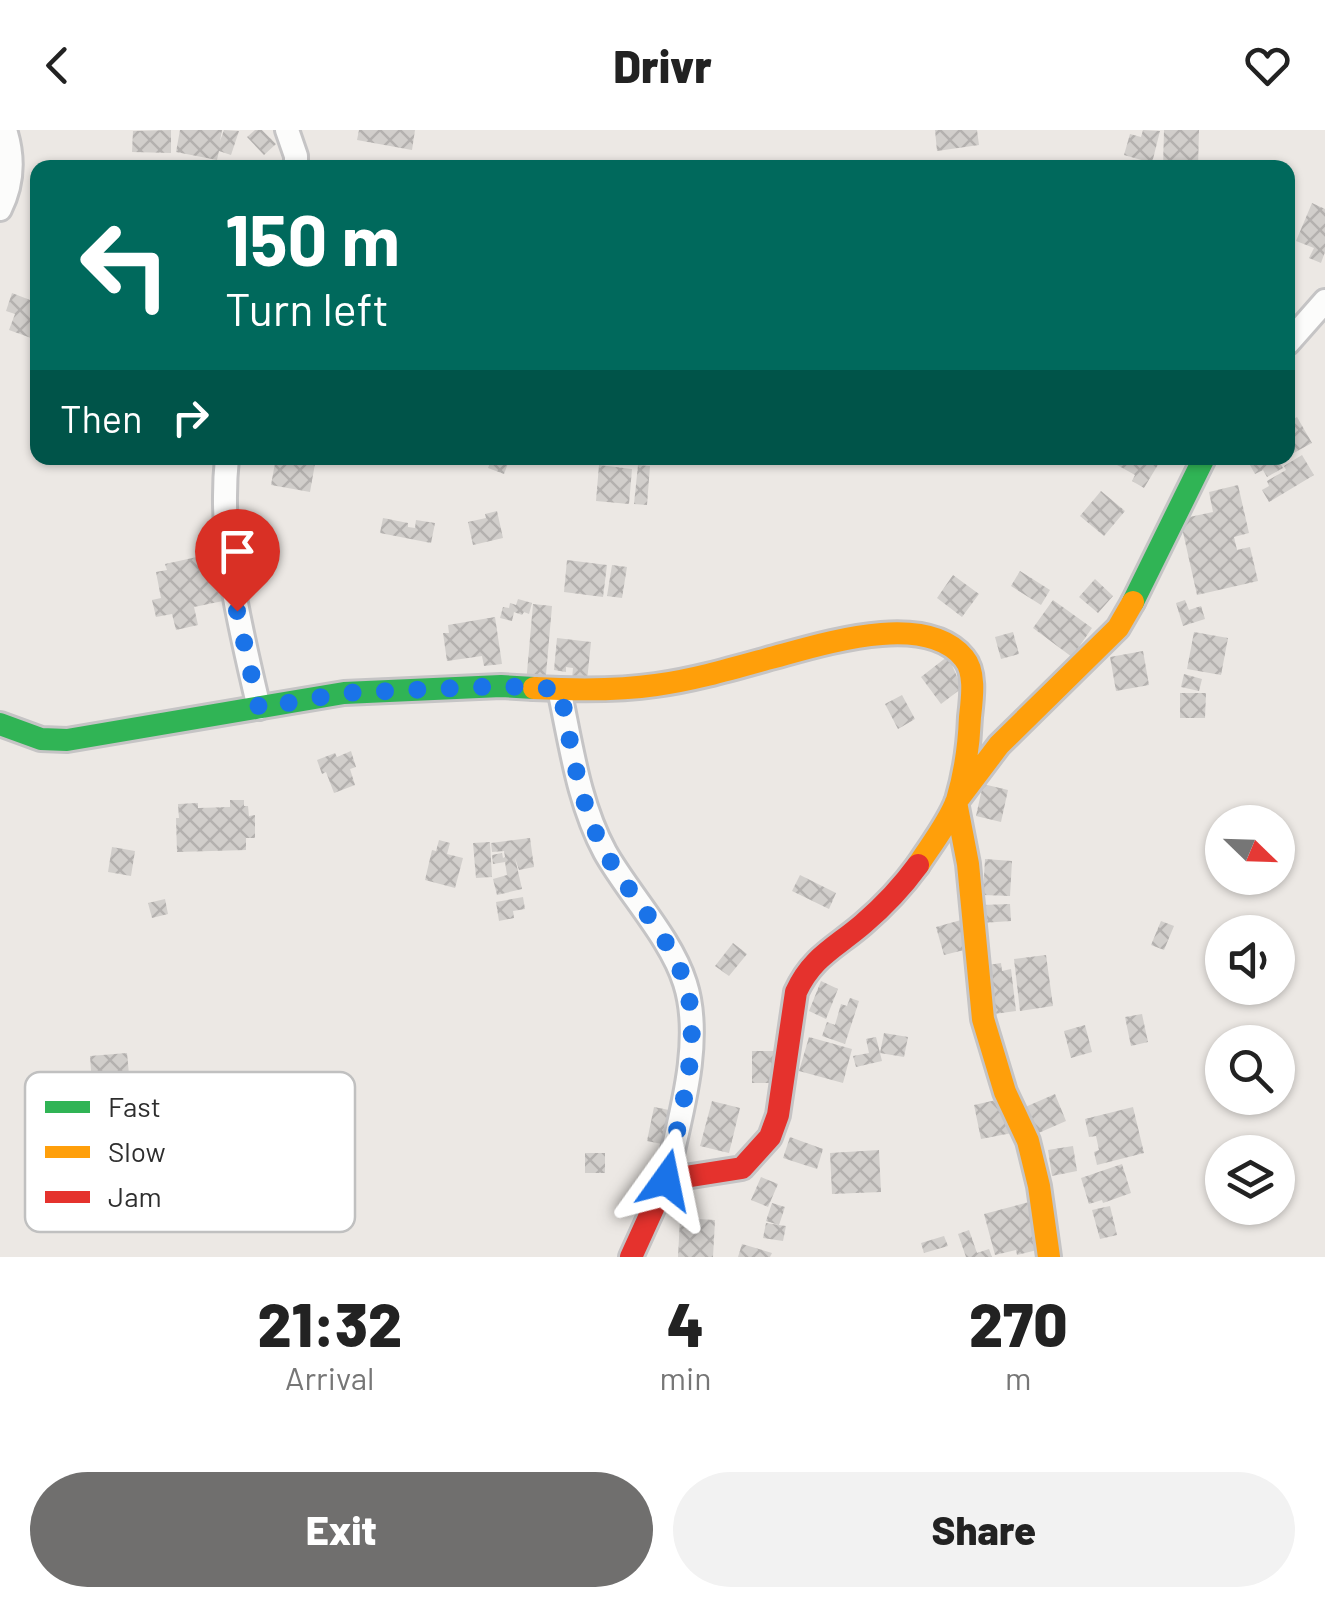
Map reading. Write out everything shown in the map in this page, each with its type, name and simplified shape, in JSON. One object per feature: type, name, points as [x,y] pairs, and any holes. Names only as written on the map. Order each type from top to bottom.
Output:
[{"type":"street","points":[[0,209],[12,172],[6,130]]},
{"type":"street","points":[[287,130],[296,160]]},
{"type":"street","points":[[1295,334],[1325,301]]},
{"type":"street","points":[[227,465],[229,552],[237,611],[259,708]]},
{"type":"street","points":[[666,1180],[742,1168],[770,1137],[778,1115],[796,992],[804,974],[903,886],[956,802],[999,745],[1118,628],[1201,465]]},
{"type":"street","points":[[0,724],[40,740],[67,740],[344,693],[656,685],[854,636],[925,636],[954,649],[969,667],[972,691],[970,742],[956,802],[968,864],[983,1019],[1006,1092],[1028,1141],[1049,1257]]},
{"type":"street","points":[[560,689],[576,766],[595,830],[607,856],[670,952],[685,982],[690,1009],[691,1046],[666,1180],[631,1257]]},
{"type":"building","points":[[171,130],[171,153],[132,152],[133,131]]},
{"type":"building","points":[[180,130],[222,130],[220,141],[224,130],[239,131],[231,155],[219,151],[217,160],[176,152]]},
{"type":"building","points":[[262,130],[276,144],[264,155],[247,137]]},
{"type":"building","points":[[359,130],[415,130],[412,150],[357,140]]},
{"type":"building","points":[[935,130],[977,130],[979,145],[937,151]]},
{"type":"building","points":[[1143,130],[1160,131],[1153,160],[1124,155],[1130,134],[1141,137]]},
{"type":"building","points":[[1164,130],[1199,130],[1198,160],[1163,160]]},
{"type":"building","points":[[1312,203],[1325,209],[1325,252],[1321,263],[1309,258],[1314,248],[1296,241]]},
{"type":"building","points":[[12,293],[30,300],[30,338],[9,330],[15,314],[6,311]]},
{"type":"building","points":[[1295,418],[1312,443],[1295,452]]},
{"type":"building","points":[[1302,455],[1314,475],[1269,502],[1262,490],[1269,486],[1267,481],[1286,470],[1286,465],[1295,465],[1295,459]]},
{"type":"building","points":[[275,465],[315,465],[310,492],[271,485]]},
{"type":"building","points":[[489,465],[507,465],[504,474],[488,468]]},
{"type":"building","points":[[599,465],[632,469],[629,504],[596,501]]},
{"type":"building","points":[[638,465],[650,466],[647,505],[634,504]]},
{"type":"building","points":[[1117,465],[1158,465],[1144,488],[1132,481],[1135,475]]},
{"type":"building","points":[[1250,465],[1283,468],[1267,477],[1263,470],[1255,474]]},
{"type":"building","points":[[1238,485],[1249,533],[1234,537],[1237,550],[1250,547],[1258,581],[1197,595],[1180,519],[1213,512],[1209,492]]},
{"type":"building","points":[[1101,491],[1125,511],[1104,536],[1080,516]]},
{"type":"building","points":[[497,511],[503,538],[473,545],[468,522]]},
{"type":"building","points":[[383,518],[415,528],[416,520],[435,523],[431,543],[380,533]]},
{"type":"building","points":[[197,557],[200,568],[216,564],[223,601],[194,607],[198,625],[176,630],[172,614],[156,617],[152,600],[161,598],[156,572],[167,570],[165,564]]},
{"type":"building","points":[[567,560],[607,565],[603,597],[564,592]]},
{"type":"building","points":[[612,565],[627,567],[622,598],[607,596]]},
{"type":"building","points":[[1020,571],[1050,590],[1041,605],[1011,586]]},
{"type":"building","points":[[953,575],[979,594],[962,617],[937,598]]},
{"type":"building","points":[[1095,579],[1113,596],[1098,613],[1079,597]]},
{"type":"building","points":[[518,599],[532,603],[529,614],[514,612],[512,621],[500,618],[503,607],[516,605]]},
{"type":"building","points":[[1053,600],[1092,628],[1072,657],[1033,628]]},
{"type":"building","points":[[1185,600],[1189,610],[1201,606],[1205,619],[1183,626],[1176,603]]},
{"type":"building","points":[[533,604],[552,606],[545,686],[526,684]]},
{"type":"building","points":[[495,617],[502,664],[484,666],[482,656],[447,661],[443,633],[449,633],[448,625]]},
{"type":"building","points":[[1013,632],[1019,654],[1001,659],[995,637]]},
{"type":"building","points":[[1194,632],[1228,638],[1221,675],[1187,669]]},
{"type":"building","points":[[557,638],[591,642],[587,681],[572,679],[573,668],[566,667],[566,672],[554,670]]},
{"type":"building","points":[[1143,651],[1149,685],[1116,691],[1110,657]]},
{"type":"building","points":[[948,656],[962,688],[941,704],[921,677]]},
{"type":"building","points":[[1184,674],[1202,679],[1199,691],[1181,687]]},
{"type":"building","points":[[1180,693],[1206,693],[1205,718],[1180,718]]},
{"type":"building","points":[[902,695],[915,719],[898,729],[885,704]]},
{"type":"building","points":[[351,751],[356,767],[350,769],[355,785],[334,793],[317,760]]},
{"type":"building","points":[[983,784],[1008,790],[1001,822],[976,816]]},
{"type":"building","points":[[230,800],[244,800],[249,816],[255,815],[255,838],[246,838],[246,850],[177,852],[178,804],[230,807]]},
{"type":"building","points":[[530,838],[534,867],[519,870],[515,858],[522,889],[497,895],[493,879],[507,875],[505,862],[493,864],[492,855],[502,853],[505,857],[504,851],[492,852],[491,843]]},
{"type":"building","points":[[439,840],[450,843],[447,854],[463,858],[455,888],[425,880],[432,850],[436,851]]},
{"type":"building","points":[[490,842],[492,877],[476,878],[473,843]]},
{"type":"building","points":[[112,847],[135,851],[131,876],[108,872]]},
{"type":"building","points":[[985,859],[1012,861],[1010,896],[983,895]]},
{"type":"building","points":[[800,875],[836,893],[829,909],[792,891]]},
{"type":"building","points":[[523,897],[525,909],[513,911],[514,918],[499,921],[496,902]]},
{"type":"building","points":[[165,899],[168,914],[152,918],[148,903]]},
{"type":"building","points":[[1010,904],[1011,921],[982,923],[982,905]]},
{"type":"building","points":[[961,920],[964,950],[944,955],[936,927]]},
{"type":"building","points":[[1161,921],[1174,926],[1164,950],[1151,945]]},
{"type":"building","points":[[733,943],[747,954],[729,976],[715,966]]},
{"type":"building","points":[[1046,955],[1053,1006],[1020,1011],[1014,959]]},
{"type":"building","points":[[1001,963],[1002,971],[1011,969],[1016,1011],[987,1015],[982,966]]},
{"type":"building","points":[[821,981],[838,989],[826,1019],[809,1011]]},
{"type":"building","points":[[850,998],[859,1001],[845,1044],[822,1036],[827,1022],[835,1025],[841,1004],[847,1006]]},
{"type":"building","points":[[1142,1014],[1148,1042],[1131,1046],[1125,1017]]},
{"type":"building","points":[[1085,1025],[1092,1052],[1071,1058],[1064,1031]]},
{"type":"building","points":[[884,1033],[908,1037],[904,1057],[880,1053]]},
{"type":"building","points":[[809,1037],[852,1049],[843,1083],[799,1071]]},
{"type":"building","points":[[876,1037],[882,1061],[856,1067],[853,1056],[869,1053],[866,1039]]},
{"type":"building","points":[[752,1051],[779,1051],[778,1083],[752,1083]]},
{"type":"building","points":[[127,1053],[129,1072],[91,1072],[90,1056]]},
{"type":"building","points":[[1055,1094],[1066,1121],[1034,1135],[1023,1108]]},
{"type":"building","points":[[1005,1098],[1012,1133],[981,1139],[974,1105]]},
{"type":"building","points":[[712,1101],[740,1108],[729,1153],[700,1146]]},
{"type":"building","points":[[654,1107],[669,1110],[662,1144],[647,1141]]},
{"type":"building","points":[[1133,1107],[1144,1153],[1097,1165],[1096,1136],[1089,1137],[1085,1119]]},
{"type":"building","points":[[790,1137],[823,1149],[817,1169],[783,1158]]},
{"type":"building","points":[[1073,1146],[1077,1171],[1052,1176],[1048,1150]]},
{"type":"building","points":[[879,1150],[881,1192],[832,1194],[830,1153]]},
{"type":"building","points":[[585,1153],[605,1153],[605,1173],[585,1173]]},
{"type":"building","points":[[1122,1164],[1131,1193],[1089,1204],[1081,1178]]},
{"type":"building","points":[[761,1177],[778,1184],[768,1207],[751,1200]]},
{"type":"building","points":[[1029,1202],[1041,1249],[995,1255],[984,1214]]},
{"type":"building","points":[[772,1203],[785,1207],[779,1225],[766,1221]]},
{"type":"building","points":[[1110,1206],[1117,1235],[1100,1239],[1092,1210]]},
{"type":"building","points":[[680,1218],[715,1220],[713,1257],[678,1257]]},
{"type":"building","points":[[766,1223],[786,1226],[783,1241],[763,1238]]},
{"type":"building","points":[[969,1230],[977,1253],[989,1249],[992,1257],[966,1257],[958,1234]]},
{"type":"building","points":[[944,1236],[948,1246],[924,1253],[921,1243]]},
{"type":"building","points":[[742,1244],[772,1253],[770,1257],[738,1257]]},
{"type":"traffic: fast","points":[[1133,602],[1201,465]]},
{"type":"traffic: fast","points":[[0,724],[41,739],[67,740],[344,693],[534,688]]},
{"type":"traffic: slow","points":[[1049,1257],[1028,1141],[1005,1092],[983,1019],[968,864],[956,802],[999,745],[1118,628],[1133,602]]},
{"type":"traffic: slow","points":[[534,688],[610,689],[670,683],[869,635],[897,633],[946,643],[964,658],[972,678],[968,748],[954,808],[918,865]]},
{"type":"traffic: jam","points":[[631,1257],[666,1180],[742,1168],[770,1137],[778,1115],[796,992],[802,980],[825,954],[885,903],[918,865]]},
{"type":"route","points":[[237,611],[259,708],[344,693],[501,686],[560,689],[576,766],[595,830],[685,982],[691,1046],[666,1180]]}]
